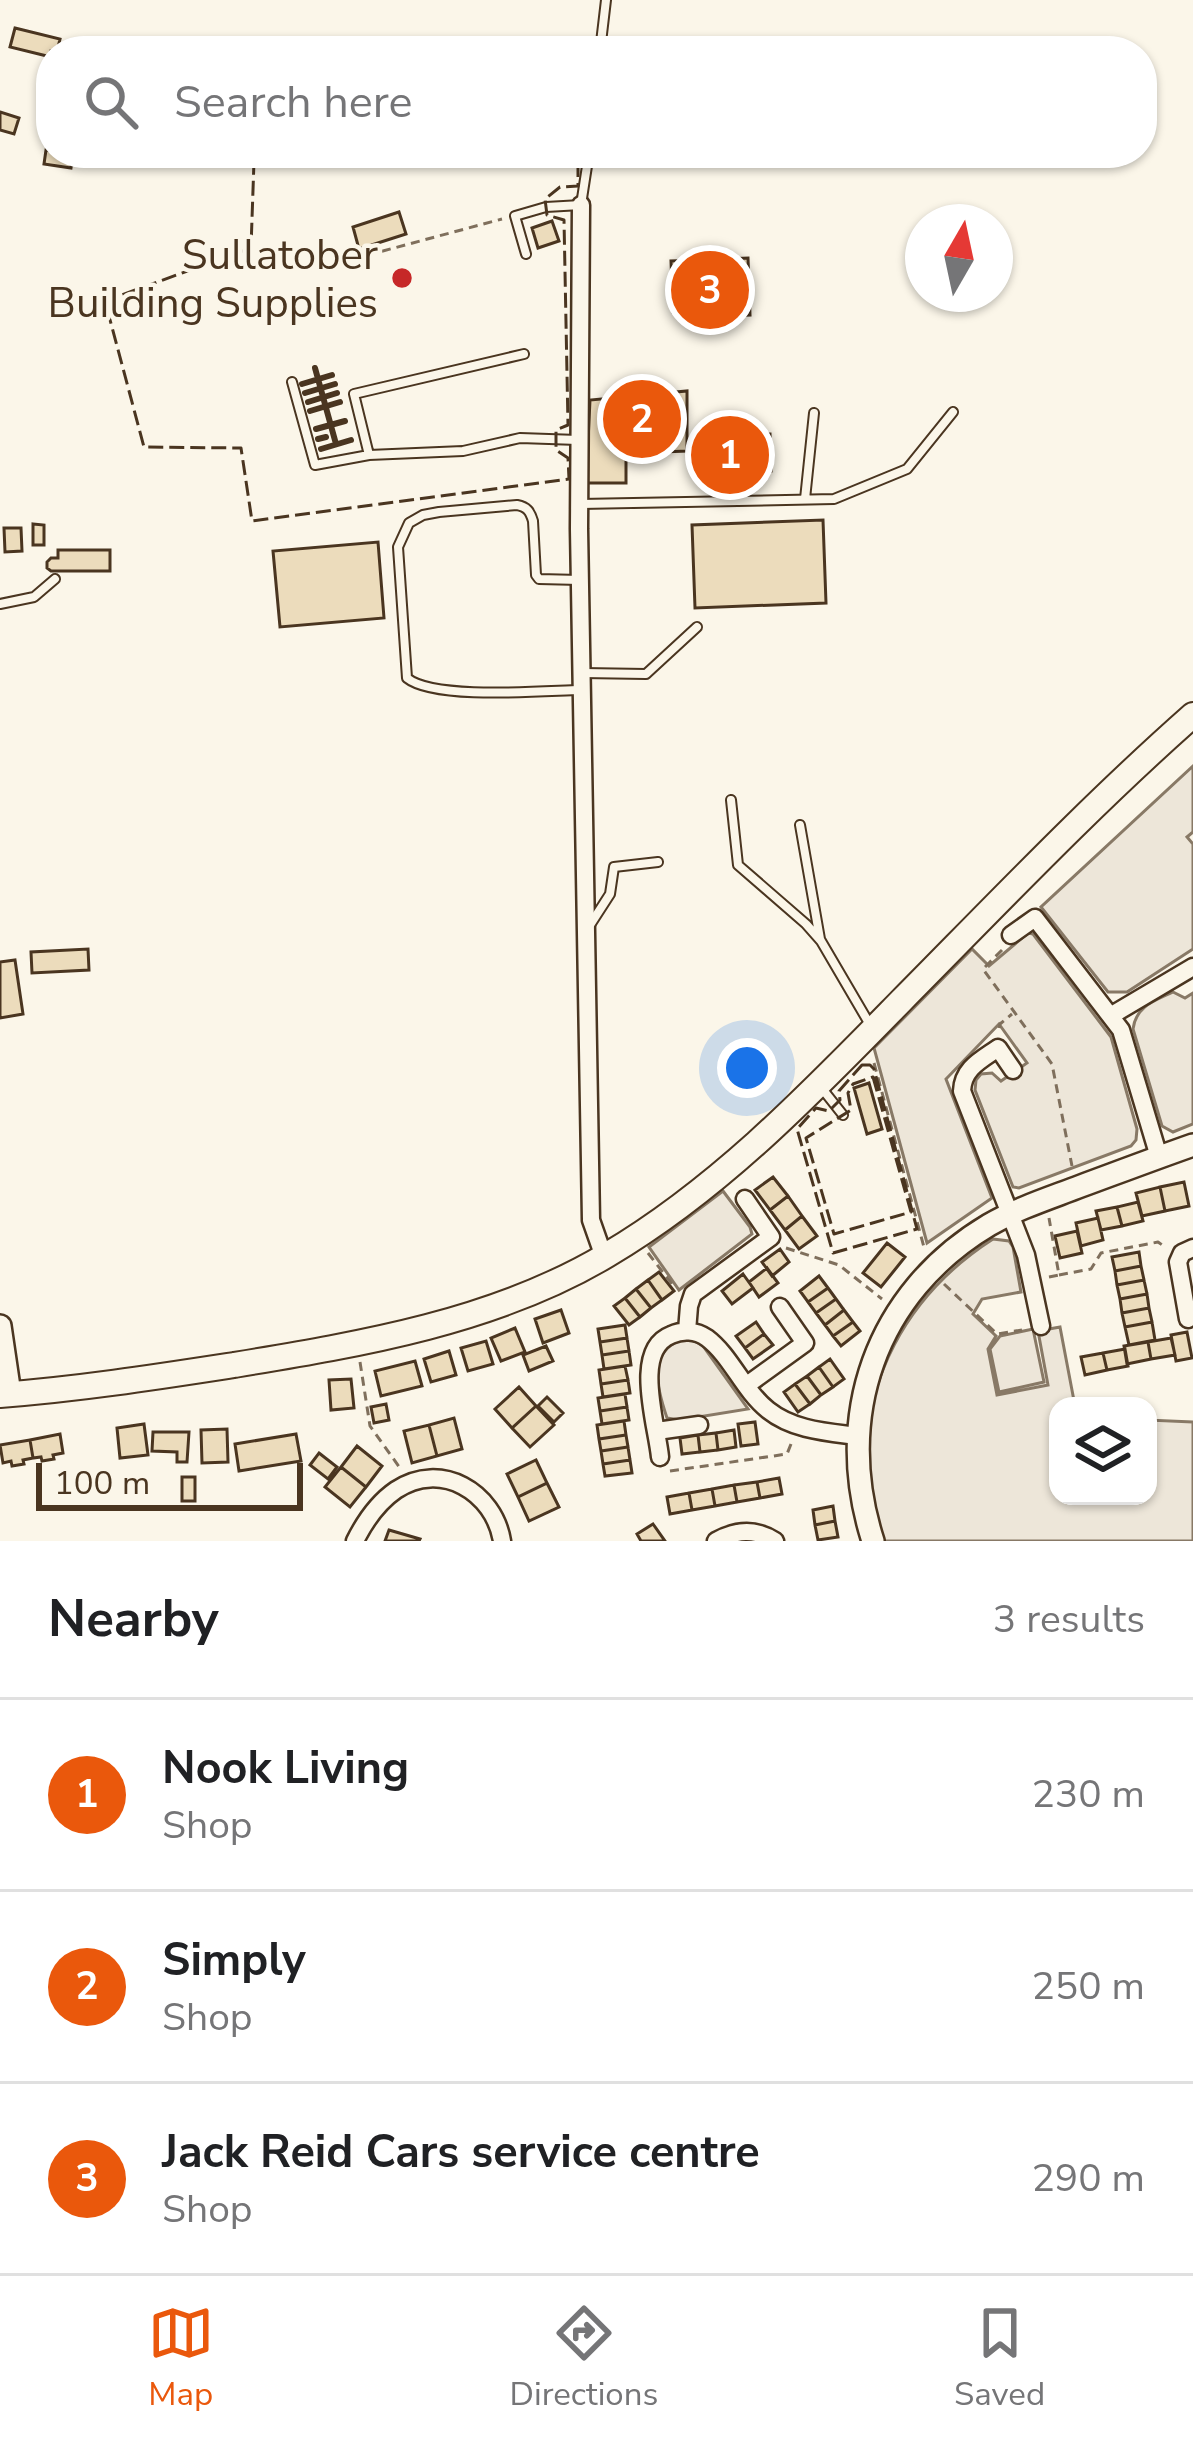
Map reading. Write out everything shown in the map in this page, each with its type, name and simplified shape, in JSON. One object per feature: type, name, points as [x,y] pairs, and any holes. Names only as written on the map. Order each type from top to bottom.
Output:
[{"type":"main road","points":[[5,1394],[142,1380],[357,1342],[490,1309],[604,1257],[710,1184],[783,1120],[1094,805],[1193,715]]},
{"type":"street","points":[[581,205],[579,505],[591,1220],[604,1257]]},
{"type":"street","points":[[1011,935],[1035,918],[1112,1016],[1127,1045],[1159,1157]]},
{"type":"street","points":[[1112,1016],[1193,967]]},
{"type":"street","points":[[1013,1070],[998,1048],[967,1071],[962,1091],[1022,1242],[1041,1326]]},
{"type":"street","points":[[873,1541],[861,1497],[857,1436],[868,1373],[897,1312],[969,1238],[1010,1214],[1193,1145]]},
{"type":"street","points":[[687,1331],[688,1306],[696,1291],[771,1237],[745,1199]]},
{"type":"street","points":[[1186,1252],[1179,1266],[1188,1319]]},
{"type":"street","points":[[747,1385],[806,1343],[780,1307]]},
{"type":"street","points":[[0,1326],[5,1394]]},
{"type":"street","points":[[660,1457],[650,1355],[662,1339],[687,1331],[709,1340],[768,1410],[797,1426],[857,1436]]},
{"type":"street","points":[[658,1431],[699,1425]]},
{"type":"street","points":[[355,1541],[376,1506],[393,1491],[410,1482],[446,1479],[474,1491],[487,1503],[502,1541]]},
{"type":"street","points":[[716,1541],[748,1532],[775,1541]]},
{"type":"lane","points":[[602,36],[606,0]]},
{"type":"lane","points":[[526,254],[515,215],[581,205],[587,168]]},
{"type":"lane","points":[[369,455],[353,394],[524,354]]},
{"type":"lane","points":[[292,382],[315,465],[369,455],[463,451],[520,438],[580,440]]},
{"type":"lane","points":[[579,505],[834,499],[907,470],[953,412]]},
{"type":"lane","points":[[805,499],[814,413]]},
{"type":"lane","points":[[580,580],[539,579],[531,512],[517,505],[423,515],[409,523],[398,547],[407,678],[443,690],[646,674],[697,628]]},
{"type":"lane","points":[[0,604],[34,597],[55,579]]},
{"type":"lane","points":[[731,800],[737,866],[820,941],[870,1033]]},
{"type":"lane","points":[[800,825],[820,941]]},
{"type":"lane","points":[[586,931],[610,893],[614,867],[658,862]]},
{"type":"lane","points":[[819,1084],[843,1115]]},
{"type":"path","points":[[353,260],[515,215]]},
{"type":"path","points":[[1011,935],[1012,941],[983,969],[1052,1064],[1077,1188]]},
{"type":"path","points":[[998,1048],[1000,1024],[1013,1013]]},
{"type":"path","points":[[870,1033],[931,1272],[997,1334],[1041,1326]]},
{"type":"path","points":[[1046,1199],[1059,1275]]},
{"type":"path","points":[[636,1237],[688,1306]]},
{"type":"path","points":[[766,1241],[839,1265],[897,1312]]},
{"type":"path","points":[[1032,1280],[1091,1269],[1101,1253],[1158,1242],[1186,1252]]},
{"type":"path","points":[[357,1342],[370,1426],[410,1482]]},
{"type":"path","points":[[660,1457],[662,1472],[787,1454],[797,1426]]},
{"type":"shaded area","points":[[1193,766],[1193,832],[1187,837],[1193,844],[1193,949],[1127,992],[1108,992],[1041,907]]},
{"type":"shaded area","points":[[1028,933],[1111,1037],[1136,1140],[1131,1146],[1013,1187],[975,1090],[981,1074],[992,1073],[1001,1081],[1027,1063],[999,1024],[946,1079],[992,1198],[927,1243],[874,1048],[972,949],[989,966]]},
{"type":"shaded area","points":[[1173,992],[1185,998],[1193,993],[1193,1124],[1173,1132],[1162,1126],[1133,1029],[1142,1010]]},
{"type":"shaded area","points":[[723,1191],[752,1234],[679,1290],[649,1247]]},
{"type":"shaded area","points":[[993,1239],[1009,1241],[1013,1247],[1021,1292],[982,1299],[973,1314],[996,1336],[988,1349],[997,1395],[1048,1385],[1038,1331],[1060,1327],[1073,1397],[1049,1397],[1049,1505],[1157,1505],[1157,1420],[1193,1422],[1193,1541],[883,1541],[870,1486],[868,1448],[880,1377],[913,1314],[963,1261]]},
{"type":"shaded area","points":[[1033,1329],[1044,1382],[999,1392],[990,1349],[1000,1336]]},
{"type":"shaded area","points":[[683,1339],[703,1346],[748,1409],[667,1418],[658,1383],[659,1362],[671,1345]]},
{"type":"building","points":[[15,28],[48,36],[36,36],[36,53],[10,47]]},
{"type":"building","points":[[0,112],[19,118],[14,134],[0,130]]},
{"type":"building","points":[[399,212],[406,234],[359,249],[353,227]]},
{"type":"building","points":[[552,221],[559,241],[538,248],[532,228]]},
{"type":"building","points":[[748,258],[750,315],[673,312],[671,261],[700,260],[701,269],[725,269],[725,259]]},
{"type":"building","points":[[687,391],[687,451],[662,452],[661,430],[626,431],[626,483],[586,483],[590,400]]},
{"type":"building","points":[[770,434],[771,471],[696,472],[695,436]]},
{"type":"building","points":[[823,520],[826,603],[695,608],[692,525]]},
{"type":"building","points":[[33,524],[44,525],[44,545],[33,545]]},
{"type":"building","points":[[4,528],[21,528],[22,551],[5,552]]},
{"type":"building","points":[[378,542],[384,618],[280,627],[273,551]]},
{"type":"building","points":[[58,550],[110,550],[110,571],[51,571],[47,562],[58,558]]},
{"type":"building","points":[[88,949],[89,970],[32,973],[31,952]]},
{"type":"building","points":[[15,960],[23,1014],[0,1018],[0,962]]},
{"type":"building","points":[[869,1083],[882,1129],[867,1134],[854,1088]]},
{"type":"building","points":[[773,1177],[788,1196],[770,1210],[755,1190]]},
{"type":"building","points":[[1184,1182],[1189,1206],[1165,1211],[1160,1187]]},
{"type":"building","points":[[1160,1187],[1165,1211],[1142,1216],[1136,1193]]},
{"type":"building","points":[[788,1196],[802,1216],[785,1230],[770,1210]]},
{"type":"building","points":[[1138,1202],[1143,1221],[1122,1226],[1117,1207]]},
{"type":"building","points":[[1117,1207],[1122,1226],[1101,1230],[1096,1211]]},
{"type":"building","points":[[802,1216],[817,1236],[799,1249],[785,1230]]},
{"type":"building","points":[[1098,1218],[1103,1240],[1081,1246],[1076,1223]]},
{"type":"building","points":[[1077,1231],[1082,1253],[1060,1258],[1055,1236]]},
{"type":"building","points":[[887,1243],[905,1257],[881,1287],[863,1273]]},
{"type":"building","points":[[780,1249],[789,1262],[772,1276],[762,1262]]},
{"type":"building","points":[[1139,1252],[1141,1266],[1115,1271],[1112,1257]]},
{"type":"building","points":[[1141,1266],[1144,1280],[1117,1285],[1115,1271]]},
{"type":"building","points":[[767,1268],[778,1283],[759,1297],[749,1282]]},
{"type":"building","points":[[659,1272],[674,1291],[662,1300],[648,1280]]},
{"type":"building","points":[[743,1274],[753,1288],[732,1304],[722,1291]]},
{"type":"building","points":[[819,1276],[828,1288],[808,1302],[800,1291]]},
{"type":"building","points":[[648,1280],[662,1300],[651,1308],[636,1289]]},
{"type":"building","points":[[1144,1280],[1147,1294],[1120,1299],[1117,1285]]},
{"type":"building","points":[[828,1288],[836,1299],[816,1313],[808,1302]]},
{"type":"building","points":[[636,1289],[651,1308],[640,1317],[625,1298]]},
{"type":"building","points":[[1147,1294],[1149,1308],[1122,1313],[1120,1299]]},
{"type":"building","points":[[625,1298],[640,1317],[629,1325],[614,1306]]},
{"type":"building","points":[[836,1299],[844,1310],[825,1325],[816,1313]]},
{"type":"building","points":[[1149,1308],[1152,1322],[1125,1327],[1122,1313]]},
{"type":"building","points":[[561,1310],[569,1333],[543,1343],[535,1319]]},
{"type":"building","points":[[844,1310],[853,1322],[833,1336],[825,1325]]},
{"type":"building","points":[[756,1322],[764,1334],[745,1348],[736,1336]]},
{"type":"building","points":[[853,1322],[860,1331],[841,1346],[833,1336]]},
{"type":"building","points":[[1152,1322],[1155,1340],[1129,1345],[1125,1327]]},
{"type":"building","points":[[625,1325],[627,1338],[600,1342],[598,1329]]},
{"type":"building","points":[[515,1328],[525,1352],[501,1361],[491,1338]]},
{"type":"building","points":[[1187,1332],[1192,1358],[1176,1361],[1171,1335]]},
{"type":"building","points":[[764,1334],[773,1345],[753,1359],[745,1348]]},
{"type":"building","points":[[627,1338],[629,1351],[602,1355],[600,1342]]},
{"type":"building","points":[[1171,1338],[1175,1355],[1151,1359],[1148,1342]]},
{"type":"building","points":[[486,1341],[493,1364],[468,1371],[461,1348]]},
{"type":"building","points":[[1148,1342],[1151,1359],[1127,1364],[1124,1346]]},
{"type":"building","points":[[546,1346],[553,1361],[529,1371],[523,1355]]},
{"type":"building","points":[[1125,1349],[1128,1366],[1107,1370],[1103,1353]]},
{"type":"building","points":[[449,1351],[456,1375],[431,1382],[424,1359]]},
{"type":"building","points":[[629,1351],[631,1365],[604,1369],[602,1355]]},
{"type":"building","points":[[1103,1353],[1107,1370],[1085,1375],[1081,1357]]},
{"type":"building","points":[[830,1359],[844,1379],[833,1387],[819,1367]]},
{"type":"building","points":[[415,1361],[422,1386],[381,1396],[375,1371]]},
{"type":"building","points":[[625,1366],[628,1380],[601,1384],[599,1370]]},
{"type":"building","points":[[819,1367],[833,1387],[821,1395],[807,1376]]},
{"type":"building","points":[[807,1376],[821,1395],[810,1404],[795,1384]]},
{"type":"building","points":[[351,1379],[354,1408],[331,1410],[329,1380]]},
{"type":"building","points":[[628,1380],[630,1393],[603,1397],[601,1384]]},
{"type":"building","points":[[795,1384],[810,1404],[798,1412],[784,1392]]},
{"type":"building","points":[[519,1387],[536,1406],[512,1428],[495,1409]]},
{"type":"building","points":[[625,1394],[627,1407],[600,1411],[598,1398]]},
{"type":"building","points":[[547,1397],[563,1413],[554,1422],[538,1406]]},
{"type":"building","points":[[386,1404],[389,1420],[374,1423],[371,1407]]},
{"type":"building","points":[[536,1406],[554,1425],[530,1447],[512,1428]]},
{"type":"building","points":[[627,1407],[629,1420],[602,1424],[600,1411]]},
{"type":"building","points":[[454,1418],[462,1449],[437,1456],[429,1425]]},
{"type":"building","points":[[624,1421],[626,1435],[599,1439],[597,1425]]},
{"type":"building","points":[[755,1422],[758,1444],[741,1446],[738,1424]]},
{"type":"building","points":[[144,1424],[148,1455],[120,1458],[117,1428]]},
{"type":"building","points":[[429,1425],[437,1456],[412,1463],[404,1431]]},
{"type":"building","points":[[227,1429],[228,1462],[202,1463],[201,1430]]},
{"type":"building","points":[[734,1430],[736,1447],[718,1450],[716,1433]]},
{"type":"building","points":[[153,1432],[189,1432],[187,1462],[177,1462],[177,1452],[152,1451]]},
{"type":"building","points":[[716,1433],[718,1450],[700,1452],[698,1435]]},
{"type":"building","points":[[60,1434],[63,1453],[42,1461],[33,1458],[30,1440]]},
{"type":"building","points":[[296,1434],[301,1461],[239,1471],[235,1444]]},
{"type":"building","points":[[626,1435],[628,1447],[601,1451],[599,1439]]},
{"type":"building","points":[[698,1435],[700,1452],[682,1454],[680,1438]]},
{"type":"building","points":[[30,1440],[33,1458],[12,1466],[11,1461],[3,1463],[0,1445]]},
{"type":"building","points":[[357,1446],[382,1466],[366,1487],[341,1467]]},
{"type":"building","points":[[628,1447],[630,1460],[603,1464],[601,1451]]},
{"type":"building","points":[[319,1453],[337,1467],[328,1479],[310,1465]]},
{"type":"building","points":[[536,1460],[547,1483],[518,1497],[507,1474]]},
{"type":"building","points":[[630,1460],[632,1473],[605,1476],[603,1464]]},
{"type":"building","points":[[341,1467],[366,1487],[350,1507],[325,1487]]},
{"type":"building","points":[[182,1477],[195,1477],[195,1501],[182,1501]]},
{"type":"building","points":[[779,1478],[782,1494],[760,1498],[757,1482]]},
{"type":"building","points":[[757,1482],[760,1498],[737,1502],[734,1485]]},
{"type":"building","points":[[547,1483],[559,1507],[529,1521],[518,1497]]},
{"type":"building","points":[[734,1485],[737,1502],[715,1506],[712,1489]]},
{"type":"building","points":[[712,1489],[715,1506],[692,1510],[689,1493]]},
{"type":"building","points":[[689,1493],[692,1510],[670,1514],[667,1497]]},
{"type":"building","points":[[833,1506],[835,1521],[815,1525],[813,1510]]},
{"type":"building","points":[[835,1521],[838,1537],[818,1540],[815,1525]]},
{"type":"building","points":[[653,1524],[665,1541],[641,1541],[637,1534]]},
{"type":"building","points":[[389,1530],[420,1539],[385,1541]]},
{"type":"fence","points":[[254,168],[251,248],[105,301],[144,447],[241,448],[252,521],[569,479],[568,458],[556,450],[556,430],[568,425],[564,220],[547,215],[545,199],[560,187],[578,186],[578,168]]},
{"type":"fence","points":[[862,1065],[874,1069],[917,1229],[833,1253],[797,1129],[816,1108],[829,1111],[862,1065]]},
{"type":"fence","points":[[873,1077],[911,1212],[834,1234],[806,1138],[851,1110],[848,1093],[853,1084],[873,1077]]},
{"type":"wall","points":[[315,368],[336,444]]},
{"type":"wall","points":[[302,384],[332,375]]},
{"type":"wall","points":[[305,393],[335,384]]},
{"type":"wall","points":[[308,402],[337,393]]},
{"type":"wall","points":[[310,411],[340,402]]},
{"type":"wall","points":[[316,429],[345,421]]},
{"type":"wall","points":[[318,439],[326,437]]},
{"type":"wall","points":[[321,449],[351,440]]},
{"type":"place","name":"Sullatober Building Supplies","points":[[402,278]]},
{"type":"place","name":"Jack Reid Cars service centre","points":[[710,290]]},
{"type":"place","name":"Simply","points":[[642,419]]},
{"type":"place","name":"Nook Living","points":[[730,455]]}]
